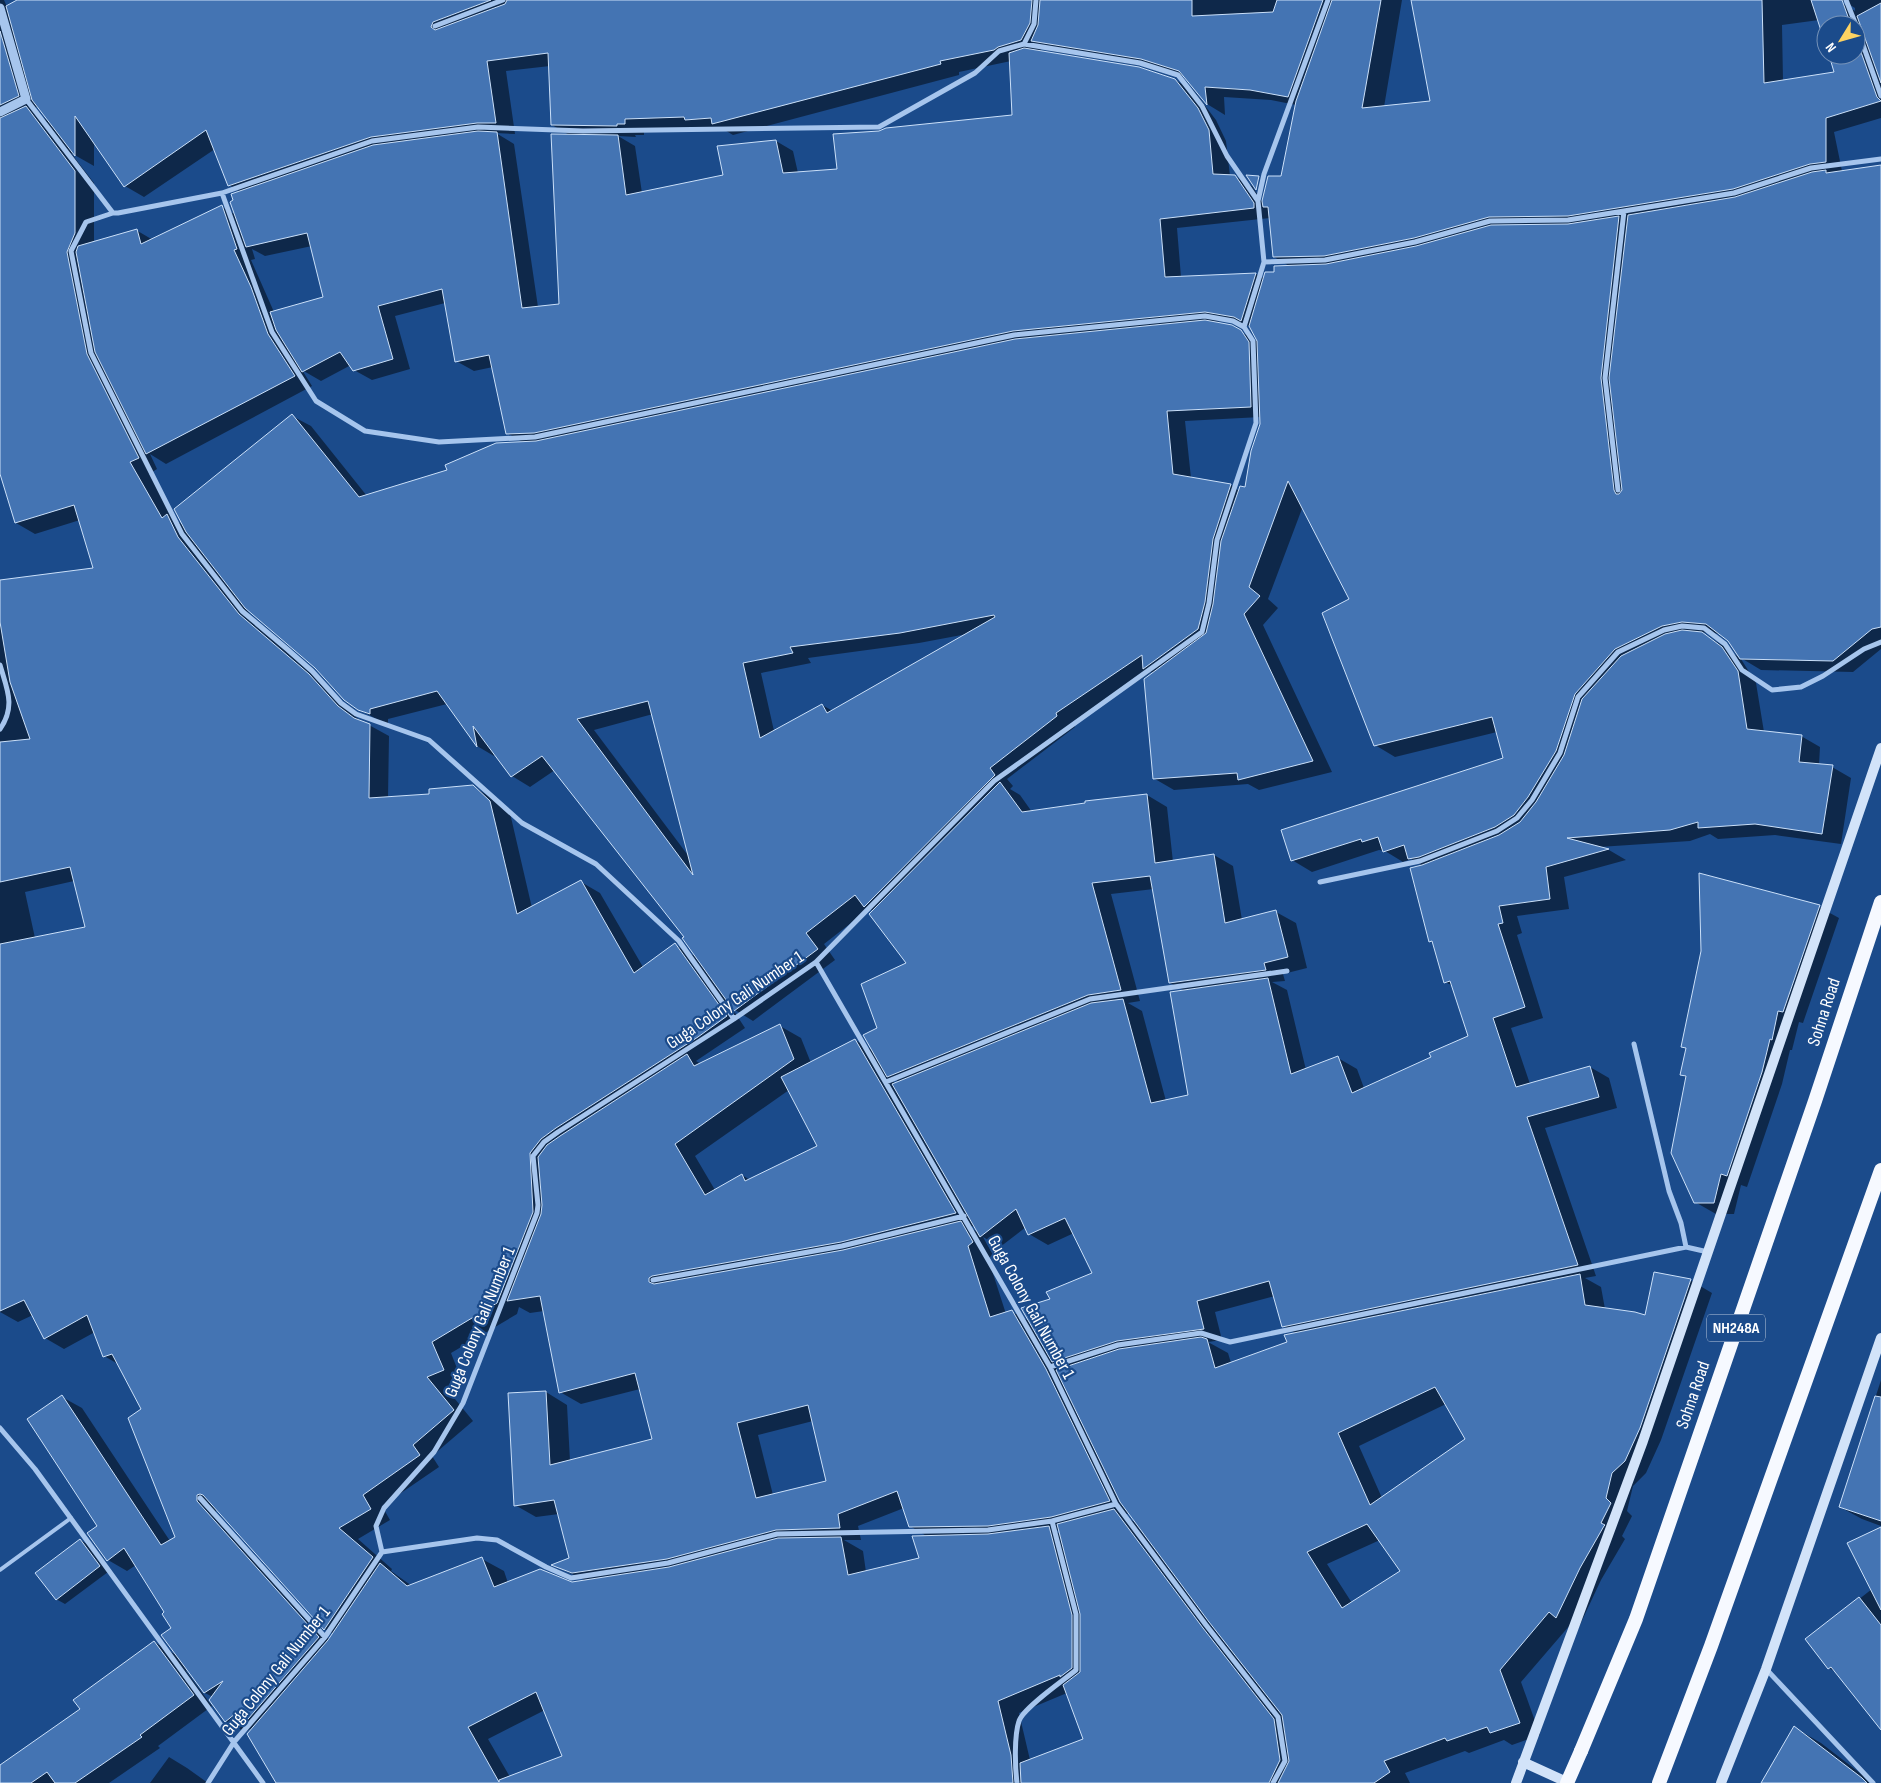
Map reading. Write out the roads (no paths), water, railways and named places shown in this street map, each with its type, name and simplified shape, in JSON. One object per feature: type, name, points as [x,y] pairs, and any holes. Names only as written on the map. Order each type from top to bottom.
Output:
[{"type":"highway","name":"Sohna Road","points":[[1568,1783],[1636,1619],[1881,902]]},
{"type":"highway","points":[[1659,1783],[1712,1646],[1881,1170]]},
{"type":"main road","points":[[1516,1783],[1643,1441],[1881,748]]},
{"type":"main road","points":[[1722,1783],[1766,1669],[1881,1338]]},
{"type":"main road","points":[[1523,1762],[1568,1783]]},
{"type":"street","points":[[435,26],[503,0]]},
{"type":"street","points":[[1024,44],[1034,24],[1036,0]]},
{"type":"street","points":[[1244,327],[1264,262],[1258,201],[1264,174],[1328,0]]},
{"type":"street","points":[[1846,0],[1852,15]]},
{"type":"street","points":[[0,8],[26,99],[112,213]]},
{"type":"street","points":[[734,1019],[679,941],[596,864],[522,823],[429,740],[356,714],[341,702],[312,671],[242,610],[182,534],[91,353],[70,250],[86,222],[112,213],[222,193],[372,141],[478,127],[583,131],[879,127],[974,73],[999,52],[1024,44],[1140,63],[1178,75],[1202,106],[1227,156],[1258,201]]},
{"type":"street","points":[[1866,53],[1881,96]]},
{"type":"street","points":[[0,112],[26,99]]},
{"type":"street","points":[[1264,262],[1325,260],[1415,242],[1490,221],[1568,220],[1624,211],[1734,192],[1812,168],[1881,159]]},
{"type":"street","points":[[222,193],[272,332],[316,401],[365,431],[439,442],[535,437],[1014,335],[1205,316],[1233,321],[1244,327],[1253,341],[1256,423],[1217,540],[1209,603],[1202,632],[994,781],[816,962]]},
{"type":"street","points":[[1618,490],[1606,378],[1624,211]]},
{"type":"street","points":[[1320,882],[1420,862],[1497,831],[1517,818],[1532,800],[1560,753],[1578,697],[1618,652],[1664,630],[1682,626],[1704,628],[1725,644],[1742,670],[1772,690],[1801,687],[1823,676],[1864,649],[1881,642]]},
{"type":"street","points":[[0,664],[9,696],[8,717],[0,728]]},
{"type":"street","name":"Guga Colony Gali Number 1","points":[[208,1783],[234,1742],[325,1637],[382,1552],[376,1526],[384,1508],[434,1452],[463,1403],[537,1214],[538,1205],[533,1156],[544,1142],[558,1132],[734,1019],[816,962],[1050,1367],[1116,1504],[1278,1717],[1285,1761],[1273,1783]]},
{"type":"street","points":[[886,1082],[1090,999],[1287,971]]},
{"type":"street","points":[[1634,1044],[1669,1191],[1681,1223],[1686,1247]]},
{"type":"street","points":[[653,1280],[842,1246],[964,1216]]},
{"type":"street","points":[[1050,1367],[1118,1345],[1200,1333],[1230,1342],[1686,1247],[1708,1252]]},
{"type":"street","points":[[0,1428],[35,1469],[263,1783]]},
{"type":"street","points":[[200,1498],[325,1637]]},
{"type":"street","points":[[382,1552],[477,1538],[497,1540],[546,1567],[571,1578],[668,1562],[777,1534],[988,1530],[1052,1521],[1116,1504]]},
{"type":"street","points":[[1017,1783],[1014,1764],[1019,1720],[1028,1708],[1076,1670],[1076,1614],[1052,1521]]},
{"type":"street","points":[[1766,1669],[1873,1783]]},
{"type":"lane","points":[[0,1570],[71,1518]]}]
